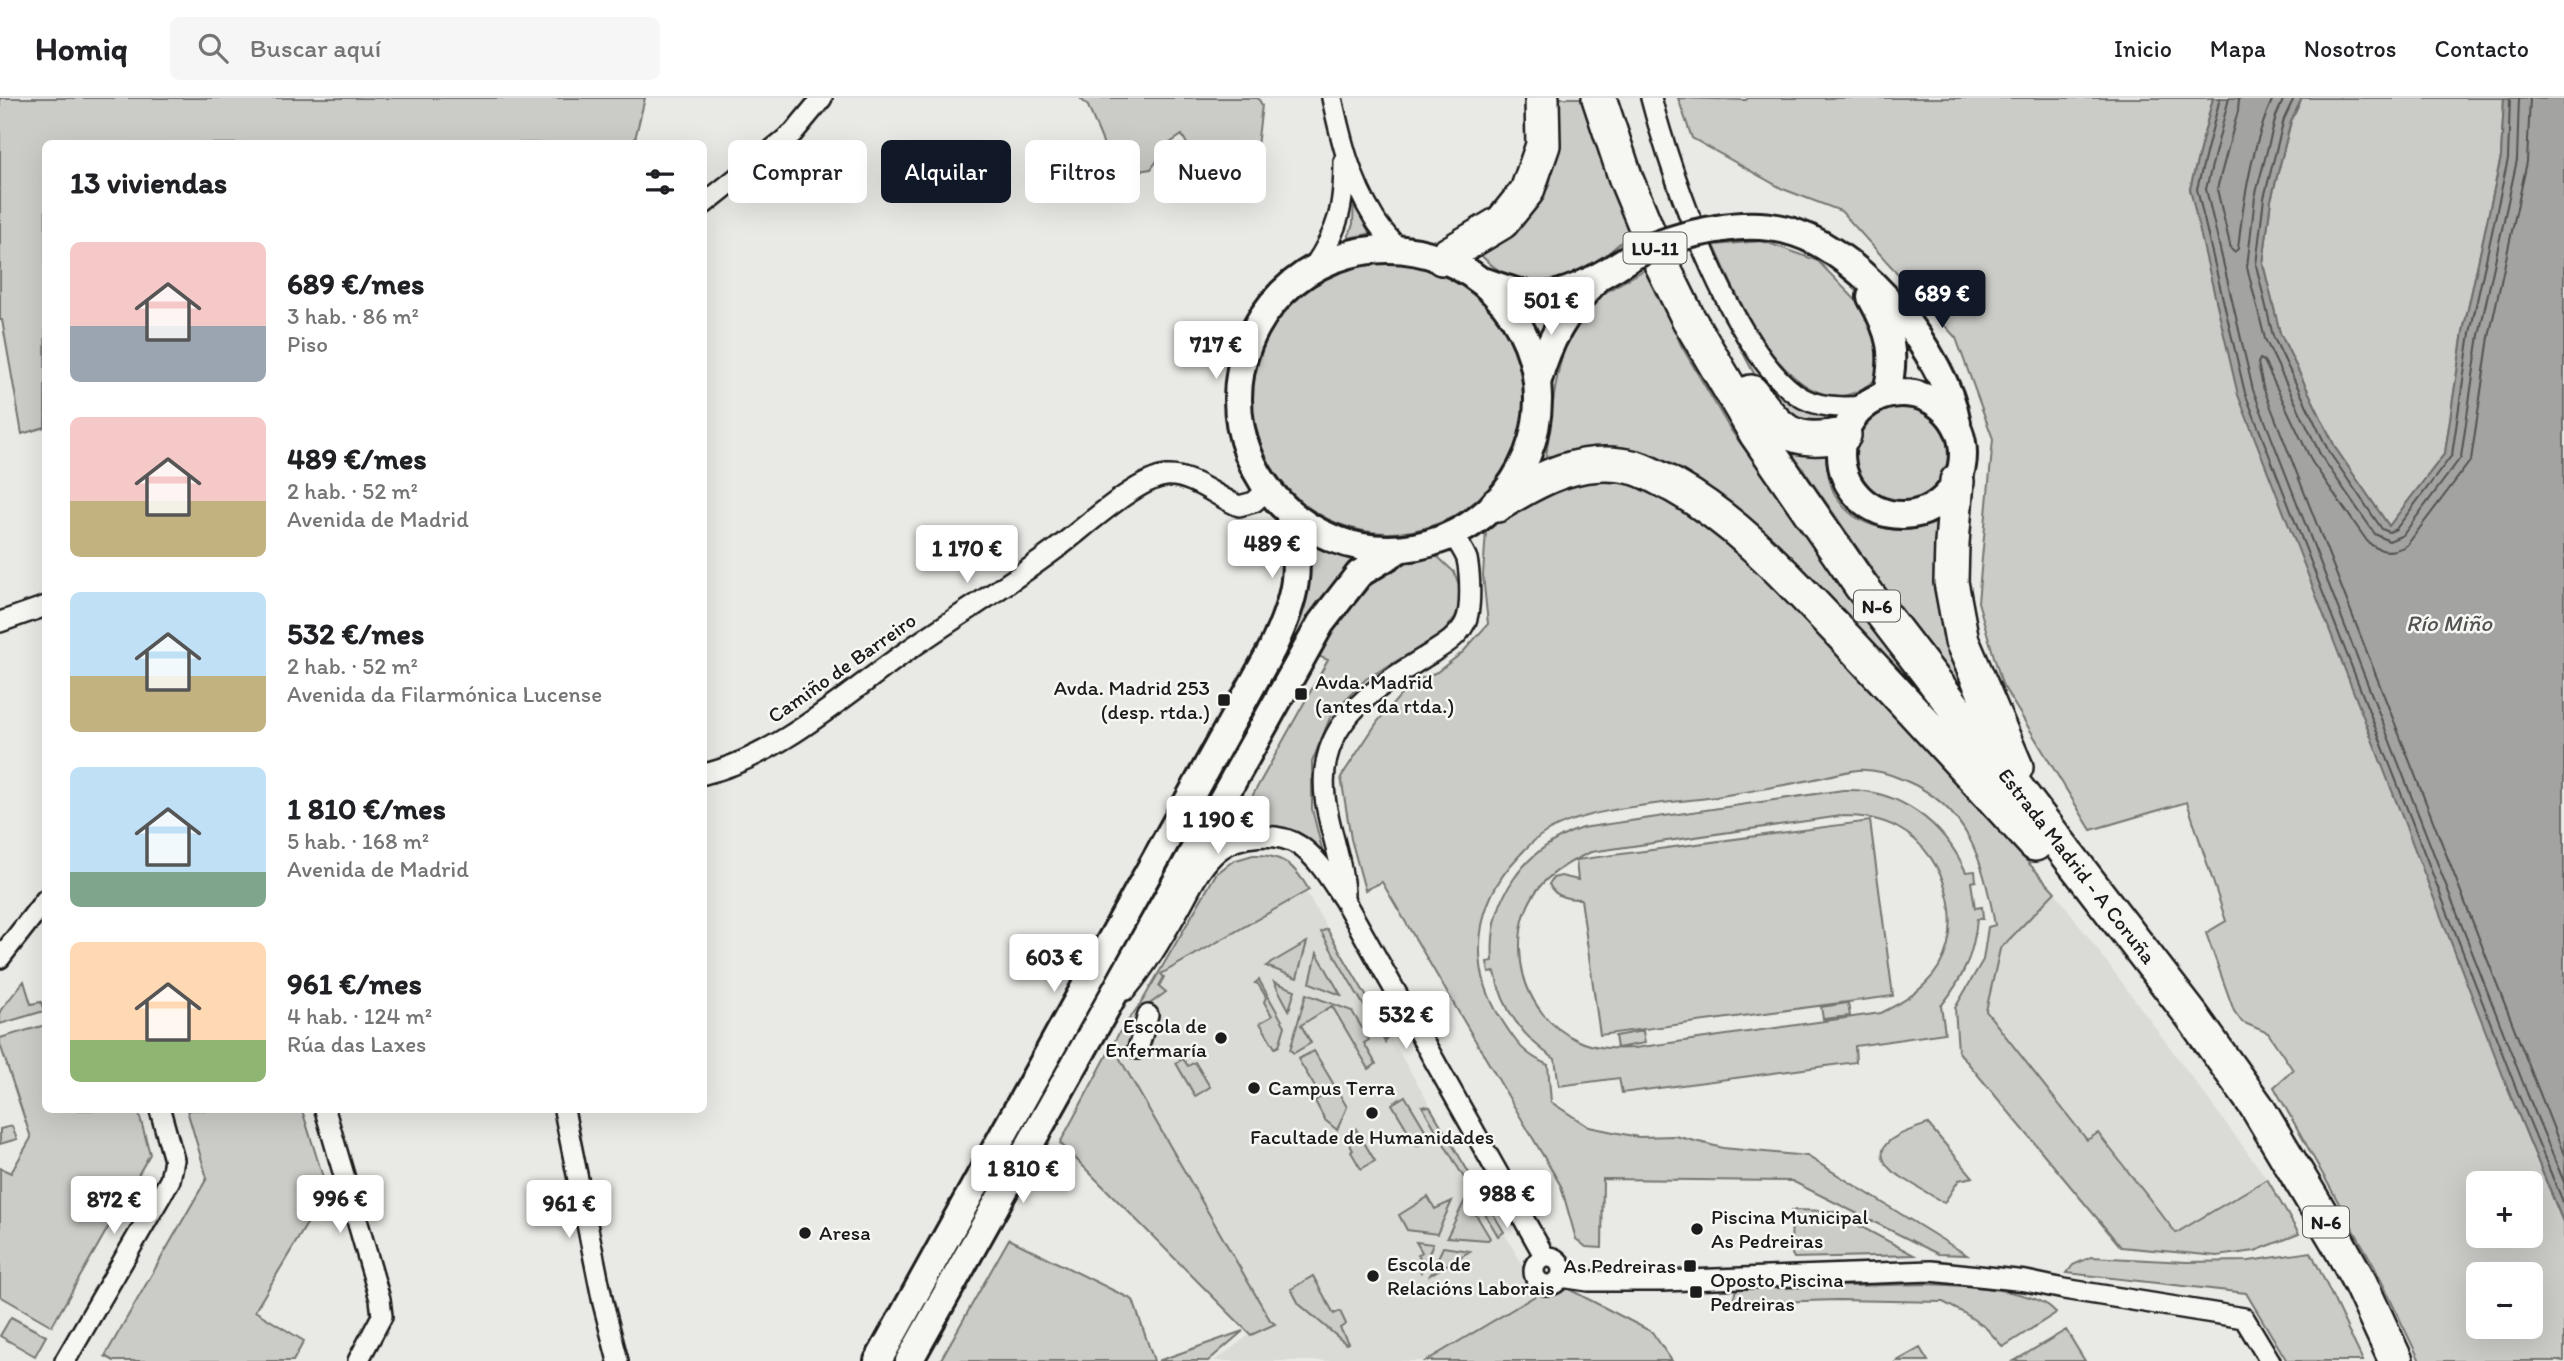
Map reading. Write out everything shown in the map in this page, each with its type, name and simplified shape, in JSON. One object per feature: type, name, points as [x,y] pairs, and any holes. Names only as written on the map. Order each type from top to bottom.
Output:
[{"type":"highway","points":[[1442,258],[1502,222],[1527,191],[1543,145],[1542,98]]},
{"type":"highway","name":"Estrada Madrid - A Coruña","points":[[1599,98],[1626,179],[1660,261],[1688,318],[1791,487],[1861,586],[2192,1016],[2274,1135],[2360,1283],[2396,1361]]},
{"type":"highway","name":"Estrada Madrid - A Coruña","points":[[1619,98],[1651,195],[1730,389]]},
{"type":"highway","points":[[1680,268],[1730,358],[1771,419],[1799,438],[1811,440],[1844,435]]},
{"type":"highway","points":[[1497,505],[1534,481],[1582,466],[1636,468],[1691,496],[1766,555],[1903,699],[2085,900],[2109,908]]},
{"type":"highway","points":[[1957,481],[1951,582],[1962,641],[2037,814]]},
{"type":"street","points":[[707,202],[793,133],[822,98]]},
{"type":"street","points":[[1332,98],[1343,149],[1360,193],[1375,220],[1398,248]]},
{"type":"street","points":[[1651,98],[1685,201],[1714,275],[1747,336],[1765,362],[1797,394],[1819,405],[1843,408],[1904,393],[1921,396],[1950,415],[1959,430]]},
{"type":"street","points":[[1313,268],[1330,243],[1339,221],[1344,184],[1343,149]]},
{"type":"street","points":[[1598,278],[1542,297],[1512,292],[1480,279],[1442,258],[1398,248],[1354,252],[1313,268],[1284,290],[1269,306],[1257,324],[1242,364],[1238,397],[1241,429],[1251,461],[1268,489],[1289,512],[1321,534],[1358,547],[1398,550],[1427,545],[1454,536],[1497,505],[1523,468],[1537,425],[1538,380],[1546,351],[1560,324],[1598,278],[1630,257],[1686,234],[1741,225],[1772,226],[1823,246],[1855,270],[1877,288],[1922,343],[1948,387],[1963,447],[1962,465],[1957,481],[1947,496],[1932,508],[1915,514],[1897,516],[1879,511],[1863,502],[1851,488],[1843,472],[1841,453],[1848,424],[1875,400],[1893,367],[1885,322],[1855,270]]},
{"type":"street","points":[[1480,279],[1508,307],[1528,342],[1538,380]]},
{"type":"street","name":"Camiño de Barreiro","points":[[707,773],[757,753],[816,718],[904,653],[1044,558],[1134,489],[1167,476],[1192,482],[1239,506],[1254,502],[1268,489]]},
{"type":"street","points":[[878,1361],[1272,649],[1287,616],[1295,589],[1297,562],[1289,512]]},
{"type":"street","points":[[1344,900],[1344,879],[1324,795],[1327,757],[1342,724],[1358,705],[1408,667],[1447,643],[1465,622],[1470,603],[1467,559],[1454,536]]},
{"type":"street","points":[[909,1361],[1321,623],[1359,574],[1398,550]]},
{"type":"street","points":[[0,622],[42,607]]},
{"type":"street","points":[[1096,1025],[1145,967],[1201,869],[1220,849],[1248,836],[1269,836],[1298,844],[1319,865],[1344,900],[1545,1257],[1557,1260],[1562,1268],[1561,1277],[1588,1281],[1662,1282],[1931,1271],[2026,1281],[2244,1318],[2270,1361]]},
{"type":"street","points":[[0,958],[42,904]]},
{"type":"street","points":[[1138,1049],[1149,1016]]},
{"type":"street","points":[[65,1361],[170,1180],[174,1160],[161,1113]]},
{"type":"street","points":[[326,1113],[380,1299],[382,1316],[358,1361]]},
{"type":"street","points":[[565,1113],[600,1290],[618,1361]]},
{"type":"shaded area","points":[[0,98],[645,98],[635,140],[42,140],[42,428],[22,434],[0,320]]},
{"type":"shaded area","points":[[1080,98],[1258,98],[1262,105],[1258,140],[1185,140],[1182,135],[1174,140],[1154,140],[1154,165],[1151,169],[1140,171],[1140,140],[1102,140],[1088,106]]},
{"type":"shaded area","points":[[1552,98],[1591,98],[1636,229],[1583,273],[1563,281],[1536,283],[1511,277],[1479,253],[1538,202],[1549,185],[1553,154]]},
{"type":"shaded area","points":[[1678,98],[2213,98],[2190,189],[2512,1099],[2542,1171],[2466,1171],[2466,1248],[2543,1248],[2543,1174],[2564,1224],[2564,1361],[2420,1361],[2374,1266],[2274,1087],[2293,1070],[2268,1033],[2242,1022],[2234,1011],[2206,933],[2226,921],[2187,802],[2091,830],[2002,684],[1978,602],[1993,439],[1956,338],[1841,211],[1783,189],[1692,138]]},
{"type":"shaded area","points":[[2302,98],[2504,98],[2501,157],[2463,332],[2445,453],[2389,526],[2336,449],[2280,333],[2263,264],[2271,200],[2291,121]]},
{"type":"shaded area","points":[[1354,199],[1378,232],[1348,238],[1353,224]]},
{"type":"shaded area","points":[[1763,241],[1818,261],[1873,318],[1883,336],[1879,377],[1857,392],[1841,396],[1818,392],[1798,380],[1779,361],[1747,314],[1714,245]]},
{"type":"shaded area","points":[[1375,261],[1401,261],[1440,271],[1464,284],[1484,301],[1501,321],[1514,345],[1522,370],[1522,424],[1514,449],[1501,473],[1484,493],[1464,510],[1440,523],[1415,531],[1375,533],[1348,527],[1324,517],[1302,502],[1283,483],[1268,461],[1258,437],[1252,410],[1252,384],[1258,357],[1268,333],[1283,311],[1302,292],[1324,277],[1348,267]]},
{"type":"shaded area","points":[[1649,267],[1681,345],[1730,429],[1949,730],[1633,457],[1546,456],[1554,394],[1570,335],[1595,301]]},
{"type":"shaded area","points":[[1735,332],[1790,402],[1813,413],[1834,417],[1827,423],[1797,426],[1766,396],[1735,338]]},
{"type":"shaded area","points":[[1902,408],[1920,412],[1934,422],[1944,436],[1948,454],[1944,472],[1934,486],[1920,496],[1902,500],[1884,496],[1870,486],[1860,472],[1856,454],[1860,436],[1870,422],[1884,412]]},
{"type":"shaded area","points":[[1783,440],[1826,451],[1828,475],[1834,493],[1847,510],[1859,519],[1873,525],[1902,529],[1918,528],[1946,519],[1973,702],[1883,585]]},
{"type":"shaded area","points":[[1603,479],[1638,482],[1691,512],[1771,581],[2055,892],[2000,949],[1986,1011],[2087,1140],[2098,1133],[2176,1233],[2267,1179],[2299,1234],[2255,1251],[2217,1256],[2121,1247],[1958,1051],[1955,1008],[1983,960],[1988,927],[1995,925],[1985,879],[1969,839],[1944,805],[1926,791],[1893,776],[1858,770],[1716,797],[1606,811],[1564,823],[1546,832],[1518,857],[1503,875],[1492,895],[1484,915],[1481,936],[1480,958],[1484,980],[1503,1022],[1522,1048],[1548,1065],[1551,1102],[1589,1127],[1638,1137],[1675,1136],[1723,1148],[1807,1156],[1967,1255],[1938,1254],[1792,1181],[1603,1179],[1602,1248],[1586,1247],[1576,1239],[1561,1186],[1382,882],[1365,890],[1351,839],[1341,777],[1378,721],[1412,682],[1437,672],[1463,652],[1488,624],[1483,575],[1486,531],[1516,505],[1570,481]]},
{"type":"shaded area","points":[[1306,542],[1358,562],[1334,583],[1317,603],[1290,653],[1285,651],[1298,622],[1307,586]]},
{"type":"shaded area","points":[[1416,557],[1438,557],[1454,572],[1463,595],[1455,617],[1442,634],[1366,679],[1332,713],[1312,762],[1312,809],[1324,857],[1246,830],[1239,820],[1328,660],[1318,656],[1340,621],[1372,583]]},
{"type":"shaded area","points":[[1279,659],[1286,663],[1088,1016],[1082,1013]]},
{"type":"shaded area","points":[[1843,790],[1883,795],[1901,802],[1932,824],[1945,838],[1966,872],[1975,871],[1976,881],[1971,882],[1975,908],[1982,907],[1983,919],[1977,919],[1966,966],[1941,1006],[1945,1033],[1855,1046],[1856,1062],[1622,1093],[1619,1078],[1559,1086],[1555,1059],[1534,1042],[1516,1022],[1503,998],[1495,972],[1489,973],[1487,962],[1493,961],[1497,917],[1514,879],[1543,848],[1582,828]],"holes":[[[1841,816],[1871,818],[1884,822],[1916,841],[1931,858],[1942,878],[1949,900],[1951,923],[1948,945],[1939,966],[1920,989],[1899,1004],[1881,1013],[1635,1048],[1605,1048],[1584,1043],[1558,1029],[1533,1000],[1526,983],[1520,949],[1525,914],[1542,884],[1571,862],[1591,852]]]},
{"type":"shaded area","points":[[1870,821],[1893,996],[1600,1035],[1581,899],[1568,898],[1555,892],[1549,884],[1553,878],[1561,876],[1578,880],[1576,860]]},
{"type":"shaded area","points":[[1253,855],[1272,857],[1287,863],[1299,874],[1309,890],[1161,974],[1164,977],[1159,986],[1166,992],[1147,1006],[1120,1059],[1270,1320],[1275,1324],[1251,1335],[1060,1143],[1119,1033],[1143,1000],[1216,874],[1233,861]]},
{"type":"shaded area","name":"Campus Terra","points":[[1306,892],[1539,1293],[1652,1332],[1672,1361],[1214,1361],[1251,1334],[1060,1143],[1119,1033],[1161,974]]},
{"type":"shaded area","points":[[2055,892],[2267,1179],[2176,1236],[2087,1141],[1986,1011],[2000,949]]},
{"type":"shaded area","points":[[1327,929],[1388,1033],[1385,1042],[1321,932]]},
{"type":"shaded area","points":[[1307,942],[1297,978],[1266,966]]},
{"type":"shaded area","points":[[1317,953],[1341,995],[1310,983]]},
{"type":"shaded area","points":[[1259,980],[1285,1026],[1279,1046],[1275,1048],[1260,1023],[1272,1016],[1264,1002],[1266,997],[1255,983]]},
{"type":"shaded area","points":[[24,981],[31,1004],[41,1002],[42,1005],[42,1012],[0,1024],[0,1011]]},
{"type":"shaded area","points":[[1274,982],[1295,990],[1289,1010]]},
{"type":"shaded area","points":[[1306,994],[1352,1011],[1369,1040],[1364,1043],[1376,1064],[1369,1069],[1332,1006],[1301,1025],[1311,1043],[1294,1053],[1290,1050]]},
{"type":"shaded area","points":[[1848,1003],[1850,1016],[1823,1019],[1821,1007]]},
{"type":"shaded area","points":[[42,1026],[42,1113],[139,1113],[150,1154],[52,1326],[0,1296],[0,1168],[11,1173],[31,1138],[0,1038]]},
{"type":"shaded area","points":[[1075,1026],[1081,1029],[897,1361],[890,1361]]},
{"type":"shaded area","points":[[1643,1031],[1645,1043],[1617,1048],[1615,1036]]},
{"type":"shaded area","points":[[1314,1051],[1347,1107],[1337,1130],[1325,1120],[1315,1101],[1321,1097],[1298,1059]]},
{"type":"shaded area","points":[[1183,1059],[1188,1066],[1195,1062],[1210,1087],[1195,1096],[1176,1063]]},
{"type":"shaded area","points":[[1405,1096],[1430,1138],[1417,1146],[1392,1104]]},
{"type":"shaded area","points":[[1422,1106],[1430,1107],[1504,1232],[1498,1236]]},
{"type":"shaded area","points":[[188,1113],[303,1113],[327,1190],[255,1311],[304,1341],[293,1361],[114,1361],[105,1356],[207,1178]]},
{"type":"shaded area","points":[[1928,1124],[1973,1177],[1959,1180],[1944,1203],[1893,1172],[1882,1153],[1891,1140]]},
{"type":"shaded area","points":[[12,1126],[17,1139],[0,1144],[0,1129]]},
{"type":"shaded area","points":[[1356,1129],[1375,1161],[1361,1169],[1349,1144]]},
{"type":"shaded area","points":[[1428,1197],[1435,1209],[1452,1201],[1437,1234],[1407,1230],[1399,1215]]},
{"type":"shaded area","points":[[1466,1198],[1490,1238],[1488,1240],[1447,1237]]},
{"type":"shaded area","points":[[1792,1210],[1832,1211],[1914,1255],[1794,1258],[1791,1252]]},
{"type":"shaded area","points":[[1009,1239],[1133,1300],[1154,1361],[940,1361]]},
{"type":"shaded area","points":[[1416,1242],[1433,1244],[1421,1272],[1417,1265],[1422,1262],[1418,1255],[1422,1252]]},
{"type":"shaded area","points":[[1443,1247],[1470,1251],[1430,1275]]},
{"type":"shaded area","points":[[2311,1252],[2363,1361],[2287,1361],[2246,1293],[2067,1273],[2073,1265],[2091,1257],[2186,1262],[2249,1261]]},
{"type":"shaded area","points":[[1313,1276],[1334,1314],[1340,1311],[1346,1324],[1340,1328],[1348,1343],[1299,1304],[1291,1289]]},
{"type":"shaded area","points":[[1557,1283],[1652,1332],[1672,1361],[1426,1361]]},
{"type":"shaded area","points":[[1927,1284],[2016,1293],[2047,1305],[2056,1313],[2003,1347],[1986,1328],[1943,1302],[1838,1300],[1732,1303],[1736,1289]]},
{"type":"shaded area","points":[[11,1317],[46,1336],[35,1356],[0,1336]]},
{"type":"shaded area","points":[[2066,1330],[2085,1361],[2014,1361]]},
{"type":"shaded area","points":[[1243,1331],[1208,1361],[1158,1361]]},
{"type":"shaded area","points":[[1920,1348],[1928,1361],[1897,1361]]},
{"type":"water","name":"Río Miño","points":[[2213,98],[2302,98],[2291,121],[2271,200],[2263,264],[2280,333],[2336,449],[2389,526],[2445,453],[2463,332],[2501,157],[2504,98],[2564,98],[2564,1224],[2512,1099],[2238,395],[2190,189]]},
{"type":"place","name":"Avda. Madrid (antes da rtda.)","points":[[1301,694]]},
{"type":"place","name":"Avda. Madrid 253 (desp. rtda.)","points":[[1224,700]]},
{"type":"place","name":"Escola de Enfermaría","points":[[1221,1038]]},
{"type":"place","name":"Campus Terra","points":[[1254,1088]]},
{"type":"place","name":"Facultade de Humanidades","points":[[1372,1113]]},
{"type":"place","name":"Piscina Municipal As Pedreiras","points":[[1697,1229]]},
{"type":"place","name":"Aresa","points":[[805,1233]]},
{"type":"place","name":"As Pedreiras","points":[[1690,1266]]},
{"type":"place","name":"Escola de Relacións Laborais","points":[[1373,1276]]},
{"type":"place","name":"Oposto Piscina Pedreiras","points":[[1696,1292]]}]
